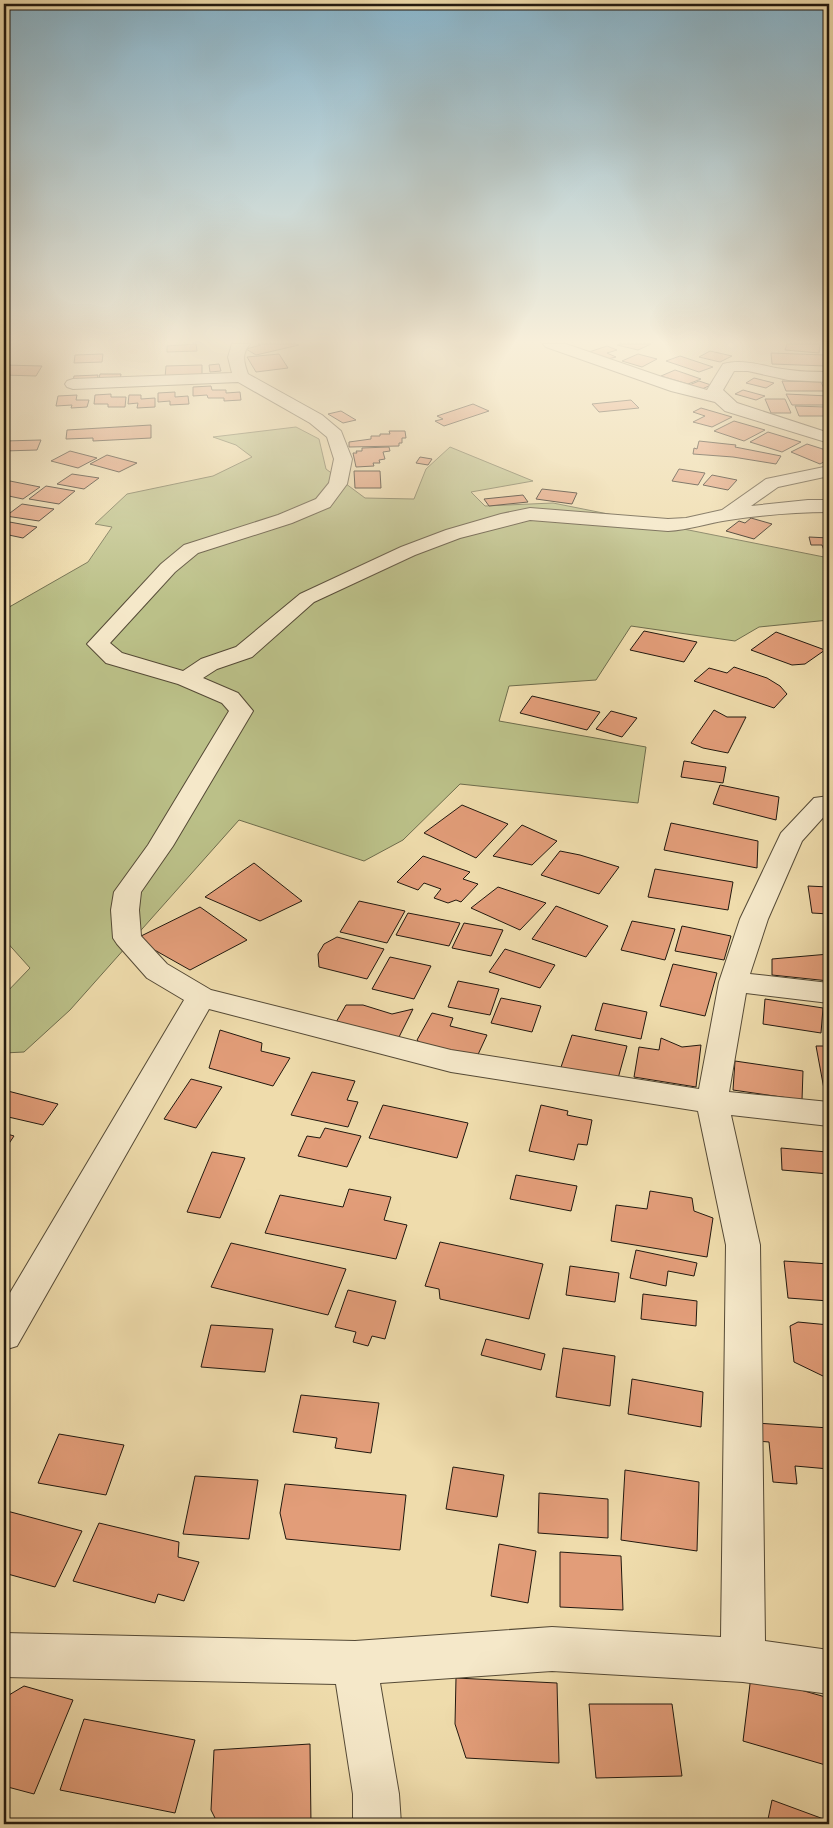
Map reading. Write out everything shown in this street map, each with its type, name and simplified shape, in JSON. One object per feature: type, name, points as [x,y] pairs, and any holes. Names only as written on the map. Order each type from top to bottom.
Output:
[{"type":"street","points":[[328,429],[335,435],[343,459],[338,484],[323,503],[285,519],[191,549],[168,568],[98,644],[114,658],[186,679],[230,698],[241,712],[160,846],[128,892],[125,910],[127,938],[158,971],[201,997],[452,1061],[712,1102],[829,1114]]},
{"type":"street","points":[[802,429],[829,438]]},
{"type":"street","points":[[728,514],[772,484],[829,470]]},
{"type":"street","points":[[186,679],[209,664],[244,652],[307,598],[408,551],[453,534],[508,518],[530,514],[668,525],[686,524],[728,514],[808,506],[829,506]]},
{"type":"street","points":[[743,1660],[743,1245],[712,1102],[733,982],[754,918],[790,838],[823,803],[829,803]]},
{"type":"street","points":[[733,982],[829,993]]},
{"type":"street","points":[[4,1335],[201,997]]},
{"type":"street","points":[[4,1655],[355,1663],[552,1649],[743,1660],[829,1672]]},
{"type":"street","points":[[355,1663],[376,1794],[377,1824]]},
{"type":"green space","points":[[277,429],[300,429],[319,439],[326,469],[365,498],[414,499],[426,469],[450,447],[533,481],[471,492],[485,506],[553,503],[829,558],[829,620],[759,627],[735,641],[631,626],[596,680],[509,686],[499,721],[646,747],[638,803],[460,784],[403,840],[364,861],[239,820],[70,1010],[24,1052],[4,1053],[4,995],[30,968],[4,939],[4,610],[88,562],[112,527],[95,524],[127,494],[213,476],[252,457],[236,445],[213,437]]},
{"type":"building","points":[[151,429],[151,438],[93,441],[93,438],[66,439],[67,430]]},
{"type":"building","points":[[717,429],[765,430],[744,441],[714,431]]},
{"type":"building","points":[[389,431],[405,431],[406,438],[402,438],[402,443],[399,443],[399,446],[349,447],[349,442],[371,439],[371,436],[380,436],[380,434],[390,434]]},
{"type":"building","points":[[768,432],[801,442],[782,452],[750,442]]},
{"type":"building","points":[[41,440],[37,450],[4,451],[4,441]]},
{"type":"building","points":[[699,441],[736,445],[735,447],[781,456],[776,464],[733,457],[693,454],[694,448],[697,449]]},
{"type":"building","points":[[807,444],[829,451],[829,459],[820,464],[791,452]]},
{"type":"building","points":[[389,447],[390,451],[383,452],[385,459],[379,460],[380,463],[373,463],[374,466],[356,467],[353,453],[357,453],[356,451],[362,451],[362,448]]},
{"type":"building","points":[[70,451],[97,458],[78,468],[51,461]]},
{"type":"building","points":[[107,455],[137,463],[119,472],[90,464]]},
{"type":"building","points":[[420,457],[432,459],[428,465],[416,463]]},
{"type":"building","points":[[679,469],[705,473],[698,485],[672,481]]},
{"type":"building","points":[[354,471],[380,471],[381,488],[355,488]]},
{"type":"building","points":[[72,474],[99,478],[84,489],[57,484]]},
{"type":"building","points":[[712,475],[737,480],[728,490],[703,485]]},
{"type":"building","points":[[10,481],[40,487],[23,499],[4,495],[4,485]]},
{"type":"building","points":[[46,486],[75,491],[59,504],[29,499]]},
{"type":"building","points":[[542,489],[577,493],[572,504],[536,499]]},
{"type":"building","points":[[523,495],[528,502],[489,506],[484,499]]},
{"type":"building","points":[[22,504],[54,509],[39,521],[6,516]]},
{"type":"building","points":[[751,518],[772,524],[754,539],[726,531],[739,521],[745,523]]},
{"type":"building","points":[[4,521],[37,527],[23,538],[4,534]]},
{"type":"building","points":[[809,537],[829,538],[829,553],[825,553],[822,545],[811,545]]},
{"type":"building","points":[[644,631],[697,642],[684,662],[630,650]]},
{"type":"building","points":[[776,632],[825,650],[805,664],[792,665],[751,650]]},
{"type":"building","points":[[734,667],[767,678],[780,686],[787,694],[774,708],[694,681],[709,668],[727,673]]},
{"type":"building","points":[[532,696],[600,712],[587,730],[520,713]]},
{"type":"building","points":[[714,710],[727,717],[746,717],[728,753],[703,748],[691,743]]},
{"type":"building","points":[[611,711],[637,718],[622,737],[596,729]]},
{"type":"building","points":[[684,761],[726,767],[723,783],[681,777]]},
{"type":"building","points":[[720,785],[779,797],[776,820],[713,804]]},
{"type":"building","points":[[462,805],[508,824],[476,858],[424,833]]},
{"type":"building","points":[[671,823],[758,841],[757,868],[664,850]]},
{"type":"building","points":[[522,825],[557,841],[532,865],[493,856]]},
{"type":"building","points":[[560,851],[619,867],[599,894],[541,875]]},
{"type":"building","points":[[423,856],[470,872],[463,879],[478,884],[461,902],[456,900],[448,903],[434,898],[441,889],[424,883],[418,890],[397,882]]},
{"type":"building","points":[[254,863],[302,901],[260,921],[205,897]]},
{"type":"building","points":[[655,869],[733,882],[728,910],[648,897]]},
{"type":"building","points":[[808,886],[829,887],[829,914],[812,913]]},
{"type":"building","points":[[498,887],[546,903],[520,930],[471,908]]},
{"type":"building","points":[[359,901],[405,911],[387,943],[340,932]]},
{"type":"building","points":[[556,906],[608,926],[586,957],[532,939]]},
{"type":"building","points":[[200,907],[247,940],[190,970],[135,939]]},
{"type":"building","points":[[408,913],[460,923],[449,946],[396,935]]},
{"type":"building","points":[[632,921],[675,929],[665,960],[621,950]]},
{"type":"building","points":[[464,923],[503,930],[491,956],[452,948]]},
{"type":"building","points":[[682,926],[731,936],[724,960],[675,951]]},
{"type":"building","points":[[337,937],[384,949],[367,979],[319,967],[318,954],[324,944]]},
{"type":"building","points":[[505,949],[555,965],[540,988],[489,972]]},
{"type":"building","points":[[829,954],[829,981],[772,975],[772,959]]},
{"type":"building","points":[[390,957],[431,966],[414,999],[372,989]]},
{"type":"building","points":[[673,964],[717,973],[705,1016],[660,1006]]},
{"type":"building","points":[[458,981],[499,989],[490,1015],[448,1007]]},
{"type":"building","points":[[501,998],[541,1006],[532,1032],[491,1023]]},
{"type":"building","points":[[765,999],[823,1008],[821,1033],[763,1024]]},
{"type":"building","points":[[603,1003],[647,1012],[641,1039],[595,1030]]},
{"type":"building","points":[[346,1005],[363,1005],[392,1014],[413,1009],[398,1039],[335,1024]]},
{"type":"building","points":[[432,1013],[453,1018],[450,1026],[487,1035],[475,1061],[426,1048],[417,1040]]},
{"type":"building","points":[[220,1030],[262,1043],[261,1051],[290,1058],[273,1086],[209,1068]]},
{"type":"building","points":[[572,1035],[627,1046],[617,1082],[560,1070]]},
{"type":"building","points":[[661,1038],[682,1047],[701,1045],[696,1087],[634,1077],[639,1047],[659,1050]]},
{"type":"building","points":[[816,1046],[829,1046],[829,1089],[824,1089]]},
{"type":"building","points":[[735,1061],[803,1071],[802,1100],[733,1090]]},
{"type":"building","points":[[312,1072],[355,1081],[347,1100],[358,1102],[348,1127],[291,1115]]},
{"type":"building","points":[[191,1079],[222,1087],[196,1128],[164,1119]]},
{"type":"building","points":[[4,1090],[58,1104],[43,1125],[4,1116]]},
{"type":"building","points":[[383,1105],[468,1123],[457,1158],[369,1138]]},
{"type":"building","points":[[541,1105],[568,1111],[567,1115],[592,1120],[587,1145],[578,1144],[574,1160],[529,1151]]},
{"type":"building","points":[[325,1128],[361,1136],[347,1167],[298,1156],[307,1136],[320,1138]]},
{"type":"building","points":[[4,1133],[14,1136],[4,1151]]},
{"type":"building","points":[[781,1148],[827,1152],[829,1174],[782,1170]]},
{"type":"building","points":[[212,1152],[245,1158],[220,1218],[187,1212]]},
{"type":"building","points":[[516,1175],[577,1186],[571,1211],[510,1199]]},
{"type":"building","points":[[349,1189],[391,1197],[384,1220],[407,1225],[396,1259],[265,1233],[280,1195],[343,1207]]},
{"type":"building","points":[[650,1191],[692,1198],[694,1211],[713,1218],[707,1257],[611,1241],[616,1205],[647,1209]]},
{"type":"building","points":[[440,1242],[543,1264],[529,1319],[440,1299],[439,1289],[425,1286]]},
{"type":"building","points":[[231,1243],[346,1269],[328,1315],[211,1287]]},
{"type":"building","points":[[636,1250],[697,1263],[694,1276],[668,1271],[666,1286],[630,1278]]},
{"type":"building","points":[[784,1261],[829,1264],[829,1301],[788,1298]]},
{"type":"building","points":[[570,1266],[619,1273],[615,1302],[566,1295]]},
{"type":"building","points":[[348,1290],[396,1301],[385,1339],[372,1336],[368,1346],[353,1342],[356,1332],[335,1327]]},
{"type":"building","points":[[643,1294],[697,1301],[696,1326],[641,1319]]},
{"type":"building","points":[[798,1322],[829,1325],[829,1377],[794,1362],[790,1326]]},
{"type":"building","points":[[211,1325],[273,1329],[265,1372],[201,1367]]},
{"type":"building","points":[[486,1339],[545,1354],[541,1370],[481,1355]]},
{"type":"building","points":[[563,1348],[615,1356],[610,1406],[556,1397]]},
{"type":"building","points":[[632,1379],[703,1392],[701,1427],[628,1414]]},
{"type":"building","points":[[301,1395],[379,1403],[371,1453],[335,1448],[337,1438],[293,1432]]},
{"type":"building","points":[[756,1423],[829,1428],[829,1469],[795,1466],[797,1484],[773,1482],[769,1442],[757,1441]]},
{"type":"building","points":[[59,1434],[124,1445],[106,1495],[38,1483]]},
{"type":"building","points":[[453,1467],[504,1475],[497,1517],[446,1509]]},
{"type":"building","points":[[625,1470],[699,1482],[697,1551],[621,1540]]},
{"type":"building","points":[[195,1476],[258,1480],[249,1539],[183,1534]]},
{"type":"building","points":[[285,1484],[406,1495],[400,1550],[286,1539],[280,1513]]},
{"type":"building","points":[[539,1493],[608,1499],[608,1538],[538,1533]]},
{"type":"building","points":[[7,1511],[82,1531],[55,1587],[4,1573],[4,1518]]},
{"type":"building","points":[[99,1523],[179,1542],[178,1557],[199,1562],[184,1601],[158,1594],[155,1603],[73,1581]]},
{"type":"building","points":[[499,1544],[536,1551],[528,1603],[491,1596]]},
{"type":"building","points":[[560,1552],[621,1556],[623,1610],[560,1607]]},
{"type":"building","points":[[751,1676],[829,1698],[829,1766],[743,1741]]},
{"type":"building","points":[[456,1678],[557,1683],[559,1763],[466,1758],[455,1724]]},
{"type":"building","points":[[24,1686],[73,1700],[34,1794],[4,1786],[4,1693],[9,1695]]},
{"type":"building","points":[[589,1704],[672,1704],[682,1776],[596,1778]]},
{"type":"building","points":[[84,1719],[195,1740],[175,1813],[60,1790]]},
{"type":"building","points":[[310,1744],[311,1824],[218,1824],[211,1810],[214,1750]]},
{"type":"building","points":[[772,1800],[829,1821],[829,1824],[767,1824]]}]
